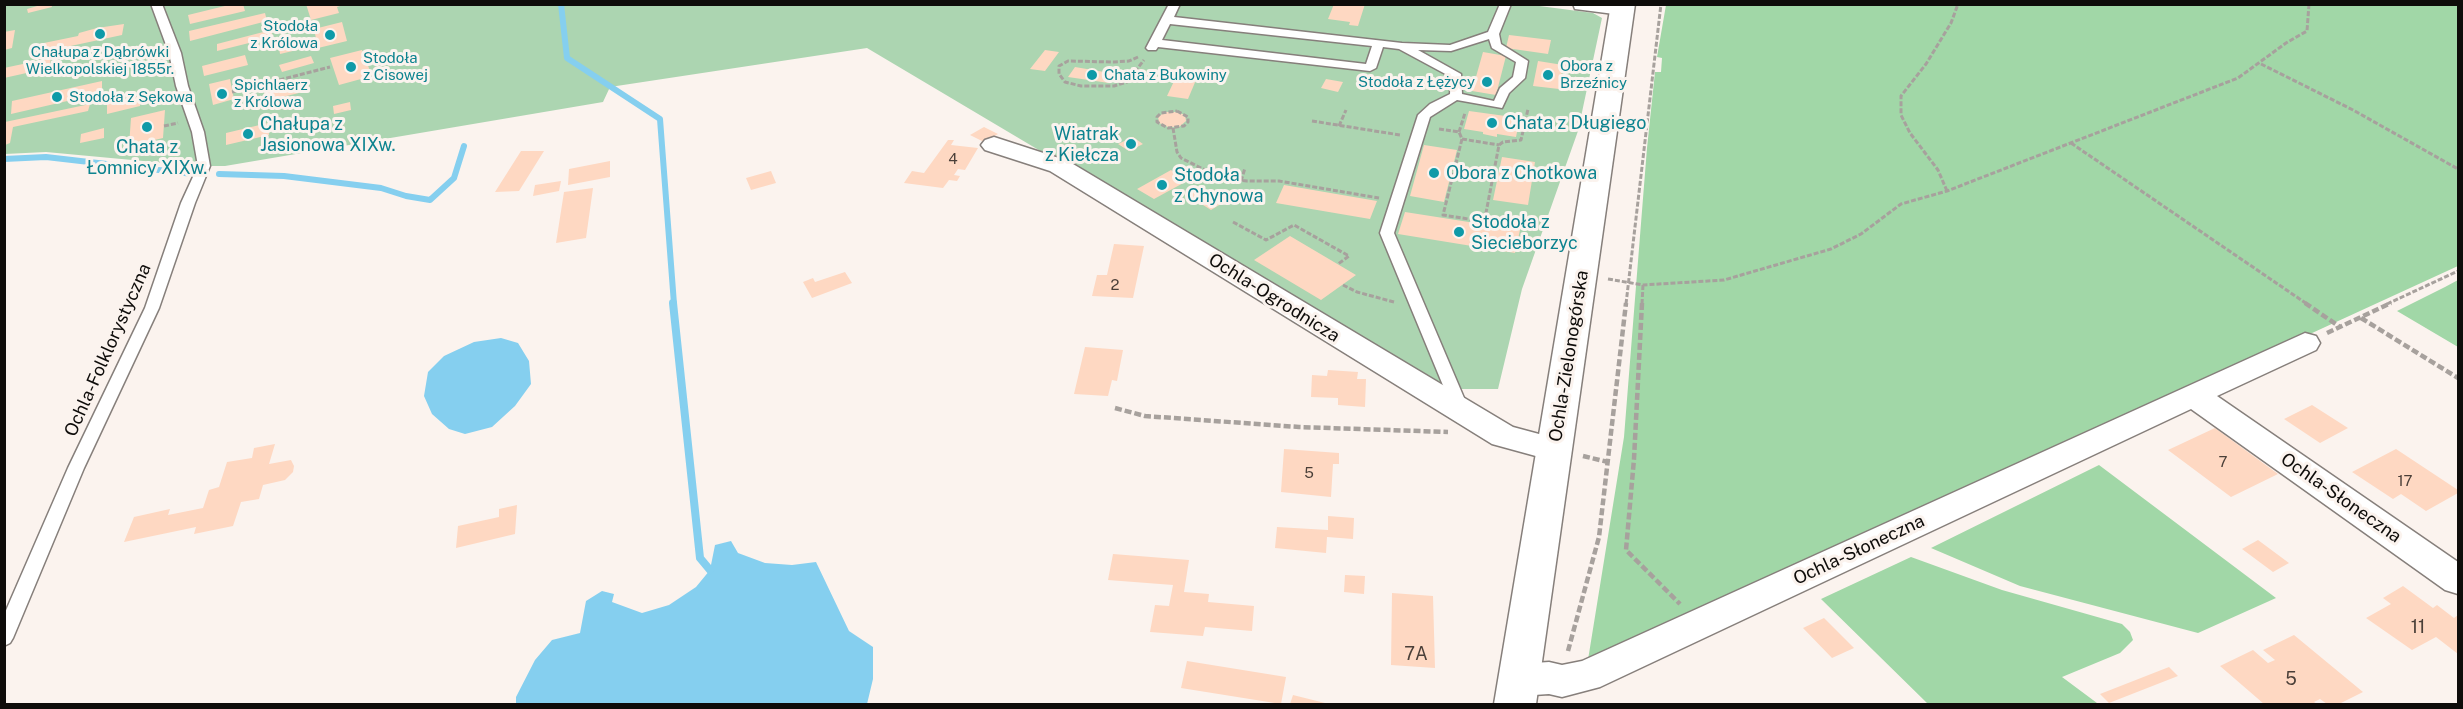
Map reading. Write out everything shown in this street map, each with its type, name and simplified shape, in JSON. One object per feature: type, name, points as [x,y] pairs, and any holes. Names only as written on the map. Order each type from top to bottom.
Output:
[{"type":"street","points":[[1582,4],[1622,6]]},
{"type":"street","name":"Ochla-Zielonogórska","points":[[1517,692],[1622,6]]},
{"type":"street","name":"Ochla-Ogrodnicza","points":[[994,144],[1059,166],[1457,423],[1554,449]]},
{"type":"street","name":"Ochla-Słoneczna","points":[[1517,692],[1549,678],[1562,681],[1578,678],[2305,344]]},
{"type":"street","name":"Ochla-Słoneczna","points":[[2193,395],[2458,580]]},
{"type":"lane","name":"Ochla-Folklorystyczna","points":[[4,638],[76,468],[152,308],[188,203],[204,166],[198,132],[182,86],[175,52],[156,4]]},
{"type":"lane","points":[[1175,4],[1152,48],[1370,69],[1379,43]]},
{"type":"lane","points":[[1457,423],[1418,308],[1386,236],[1424,115],[1434,106],[1456,96],[1498,105],[1504,92],[1519,78],[1522,61],[1496,46],[1493,34],[1506,4]]},
{"type":"lane","points":[[1168,20],[1402,46],[1451,48],[1493,34]]},
{"type":"lane","points":[[1402,46],[1457,76],[1456,96]]},
{"type":"path","points":[[1571,637],[1599,537],[1661,4]]},
{"type":"path","points":[[1947,191],[1938,170],[1910,132],[1902,116],[1901,96],[1926,64],[1951,23],[1958,4]]},
{"type":"path","points":[[1629,283],[1643,285],[1724,280],[1831,249],[1861,234],[1901,204],[1947,191],[2238,78],[2261,64],[2286,43],[2307,31],[2309,4]]},
{"type":"path","points":[[1152,48],[1127,82],[1114,86],[1100,88],[1081,86],[1065,82],[1059,74],[1059,66],[1068,61],[1129,61],[1152,48]]},
{"type":"path","points":[[2261,64],[2353,110],[2458,169]]},
{"type":"path","points":[[232,92],[330,68]]},
{"type":"path","points":[[1462,139],[1499,145],[1503,142],[1521,140],[1528,109]]},
{"type":"path","points":[[1339,126],[1346,110]]},
{"type":"path","points":[[1169,111],[1177,111],[1186,115],[1188,119],[1186,124],[1173,128],[1161,126],[1157,122],[1157,117],[1169,111]]},
{"type":"path","points":[[1312,121],[1339,126],[1419,132],[1459,132],[1462,139],[1443,214],[1481,221],[1485,218],[1499,145]]},
{"type":"path","points":[[1173,128],[1177,152],[1186,162],[1219,177],[1279,181],[1397,202]]},
{"type":"path","points":[[2070,142],[2340,327]]},
{"type":"path","points":[[1240,180],[1245,168]]},
{"type":"path","points":[[1233,222],[1266,240],[1294,225],[1349,256],[1338,264]]},
{"type":"path","points":[[2305,344],[2458,272]]},
{"type":"path","points":[[1343,285],[1357,292],[1418,308]]},
{"type":"path","points":[[1643,285],[1634,459],[1626,550],[1699,624]]},
{"type":"path","points":[[2361,318],[2458,378]]},
{"type":"path","points":[[1115,408],[1145,416],[1299,427],[1457,423]]},
{"type":"green space","points":[[1524,4],[1593,13],[1602,18],[1578,131],[1522,289],[1498,389],[1441,389],[867,48],[610,87],[603,102],[225,166],[197,166],[46,152],[5,154],[5,5]]},
{"type":"green space","points":[[1666,5],[2458,5],[2458,266],[1587,666],[1624,437],[1647,148],[1655,72],[1661,72],[1662,58],[1657,57]]},
{"type":"green space","points":[[2458,280],[2458,347],[2397,311],[2445,287]]},
{"type":"green space","points":[[2099,465],[2276,598],[2198,633],[2020,586],[1931,548]]},
{"type":"green space","points":[[1911,557],[2002,590],[2122,624],[2130,632],[2133,640],[2120,653],[2062,677],[2097,703],[2094,704],[1928,704],[1821,599]]},
{"type":"water","points":[[501,338],[518,343],[529,361],[531,384],[515,406],[492,427],[465,434],[449,429],[432,414],[424,396],[428,372],[444,356],[474,342]]},
{"type":"water","points":[[731,541],[738,553],[765,563],[792,565],[816,562],[849,631],[873,647],[873,679],[867,704],[516,704],[516,697],[535,660],[552,640],[580,633],[586,601],[602,591],[614,594],[612,602],[642,613],[669,605],[696,587],[710,570],[715,545]]},
{"type":"building","points":[[51,4],[52,7],[28,13],[27,9]]},
{"type":"building","points":[[233,4],[243,4],[245,11],[190,24],[188,15]]},
{"type":"building","name":"Stodoła z Królowa","points":[[306,4],[343,5],[337,7],[339,13],[311,20]]},
{"type":"building","points":[[1334,4],[1365,4],[1358,26],[1349,25],[1350,22],[1328,19]]},
{"type":"building","points":[[265,13],[267,21],[190,41],[189,31]]},
{"type":"building","name":"Stodoła z Królowa","points":[[342,22],[347,41],[318,48],[314,29]]},
{"type":"building","points":[[124,24],[122,35],[38,53],[39,44],[78,36],[79,33],[97,28]]},
{"type":"building","points":[[15,30],[12,48],[4,50],[4,32]]},
{"type":"building","points":[[271,30],[273,37],[217,51],[217,44]]},
{"type":"building","points":[[1509,35],[1551,40],[1548,54],[1506,48]]},
{"type":"building","points":[[297,44],[297,50],[280,54],[279,48]]},
{"type":"building","name":"Stodoła z Cisowej","points":[[362,50],[372,76],[339,85],[330,58]]},
{"type":"building","points":[[1045,50],[1059,52],[1045,71],[1030,69]]},
{"type":"building","points":[[1483,52],[1506,56],[1496,95],[1472,91]]},
{"type":"building","points":[[245,55],[248,65],[204,76],[202,66]]},
{"type":"building","points":[[311,56],[314,63],[282,72],[279,65]]},
{"type":"building","points":[[51,58],[49,68],[4,78],[4,68]]},
{"type":"building","name":"Obora z Brzeźnicy","points":[[1538,61],[1563,65],[1559,89],[1533,86]]},
{"type":"building","name":"Chata z Bukowiny","points":[[1075,67],[1116,74],[1109,83],[1068,77]]},
{"type":"building","points":[[1176,77],[1196,80],[1188,99],[1167,96]]},
{"type":"building","name":"Spichlaerz z Królowa","points":[[230,79],[234,99],[213,105],[209,84]]},
{"type":"building","points":[[1326,79],[1343,82],[1338,92],[1321,88]]},
{"type":"building","name":"Stodoła z Sękowa","points":[[102,81],[102,93],[11,114],[12,101]]},
{"type":"building","points":[[305,81],[307,91],[266,101],[264,91]]},
{"type":"building","points":[[140,96],[140,106],[107,114],[107,104]]},
{"type":"building","points":[[350,102],[351,110],[334,114],[333,106]]},
{"type":"building","points":[[90,104],[88,111],[13,127],[10,143],[5,145],[5,122]]},
{"type":"building","name":"Chata z Łomnicy XIXw.","points":[[165,110],[163,138],[129,146],[131,118]]},
{"type":"building","name":"Chata z Długiego","points":[[1469,111],[1520,118],[1516,137],[1497,134],[1497,137],[1464,129]]},
{"type":"building","points":[[1165,112],[1185,115],[1186,121],[1179,127],[1168,127],[1159,123],[1158,117]]},
{"type":"building","name":"Chałupa z Jasionowa XIXw.","points":[[268,123],[269,135],[226,145],[226,133]]},
{"type":"building","points":[[984,127],[998,134],[984,142],[970,135]]},
{"type":"building","points":[[104,128],[104,138],[80,143],[81,134]]},
{"type":"building","name":"Wiatrak z Kiełcza","points":[[1133,137],[1143,144],[1129,151],[1118,144]]},
{"type":"building","points":[[948,140],[954,140],[951,145],[978,148],[965,170],[958,169],[954,175],[960,176],[957,181],[949,180],[943,188],[904,183],[912,171],[924,173]]},
{"type":"building","name":"Obora z Chotkowa","points":[[1424,145],[1457,150],[1444,202],[1410,196]]},
{"type":"building","points":[[521,151],[544,151],[519,191],[495,192]]},
{"type":"building","points":[[1502,157],[1535,162],[1528,205],[1493,200]]},
{"type":"building","points":[[610,161],[610,177],[568,185],[569,169]]},
{"type":"building","name":"Stodoła z Chynowa","points":[[1171,170],[1187,181],[1154,199],[1137,189]]},
{"type":"building","points":[[771,171],[776,183],[751,190],[746,178]]},
{"type":"building","points":[[561,181],[559,191],[533,196],[535,185]]},
{"type":"building","points":[[1284,185],[1377,201],[1370,219],[1276,203]]},
{"type":"building","points":[[593,188],[586,238],[556,243],[564,192]]},
{"type":"building","points":[[1201,188],[1224,202],[1211,210],[1187,195]]},
{"type":"building","name":"Stodoła z Siecieborzyc","points":[[1405,212],[1520,230],[1515,253],[1398,234]]},
{"type":"building","points":[[1290,236],[1356,275],[1321,300],[1254,260]]},
{"type":"building","points":[[1114,244],[1144,246],[1133,298],[1092,296],[1097,275],[1107,275]]},
{"type":"building","points":[[845,272],[852,283],[812,298],[803,282],[813,278],[815,282]]},
{"type":"building","points":[[1085,347],[1123,350],[1117,381],[1112,380],[1108,396],[1074,394]]},
{"type":"building","points":[[1328,370],[1358,372],[1357,379],[1366,379],[1365,407],[1338,405],[1338,398],[1311,397],[1312,375],[1327,376]]},
{"type":"building","points":[[2312,405],[2348,428],[2320,443],[2284,419]]},
{"type":"building","points":[[2215,428],[2278,474],[2231,497],[2168,450]]},
{"type":"building","points":[[275,444],[269,464],[291,460],[294,466],[293,472],[285,480],[263,485],[259,499],[241,502],[233,526],[194,534],[196,527],[124,542],[134,517],[170,509],[168,515],[203,508],[209,490],[219,487],[227,462],[252,458],[254,448]]},
{"type":"building","points":[[1284,449],[1339,453],[1339,464],[1333,464],[1331,497],[1281,492]]},
{"type":"building","points":[[2396,449],[2458,490],[2458,493],[2426,511],[2401,494],[2393,499],[2352,472]]},
{"type":"building","points":[[517,505],[515,534],[456,548],[458,526],[499,517],[499,509]]},
{"type":"building","points":[[1328,516],[1354,518],[1353,539],[1327,537],[1326,553],[1275,548],[1277,527],[1328,530]]},
{"type":"building","points":[[2258,540],[2289,563],[2273,572],[2242,549]]},
{"type":"building","points":[[1113,554],[1189,560],[1184,592],[1209,594],[1208,602],[1254,606],[1252,631],[1205,627],[1203,636],[1150,632],[1155,605],[1169,606],[1173,585],[1108,580]]},
{"type":"building","points":[[1345,575],[1365,576],[1364,594],[1344,592]]},
{"type":"building","points":[[2403,586],[2433,608],[2437,605],[2454,618],[2458,615],[2458,654],[2436,637],[2412,650],[2366,618],[2391,604],[2383,598]]},
{"type":"building","points":[[1392,593],[1433,596],[1435,668],[1391,665]]},
{"type":"building","points":[[1824,618],[1854,648],[1832,658],[1803,628]]},
{"type":"building","points":[[2294,635],[2363,692],[2339,704],[2327,704],[2320,699],[2314,702],[2317,704],[2264,704],[2220,666],[2253,650],[2268,663],[2275,660],[2263,650]]},
{"type":"building","points":[[1187,661],[1286,677],[1281,704],[1181,688]]},
{"type":"building","points":[[2169,667],[2178,676],[2109,703],[2100,694]]},
{"type":"building","points":[[1293,695],[1329,704],[1290,704]]},
{"type":"waterway","points":[[561,4],[567,58],[660,119],[674,304]]},
{"type":"waterway","points":[[219,174],[284,176],[381,188],[406,196],[430,200],[454,178],[464,146]]},
{"type":"waterway","points":[[4,159],[46,157],[193,174]]},
{"type":"waterway","points":[[673,303],[700,558],[710,570]]},
{"type":"place","name":"Chałupa z Dąbrówki Wielkopolskiej 1855r.","points":[[100,34]]},
{"type":"place","name":"Stodoła z Królowa","points":[[330,35]]},
{"type":"place","name":"Stodoła z Cisowej","points":[[351,67]]},
{"type":"place","name":"Chata z Bukowiny","points":[[1092,75]]},
{"type":"place","name":"Obora z Brzeźnicy","points":[[1548,75]]},
{"type":"place","name":"Stodoła z Łężycy","points":[[1487,82]]},
{"type":"place","name":"Spichlaerz z Królowa","points":[[222,94]]},
{"type":"place","name":"Stodoła z Sękowa","points":[[57,97]]},
{"type":"place","name":"Chata z Długiego","points":[[1492,123]]},
{"type":"place","name":"Chata z Łomnicy XIXw.","points":[[147,127]]},
{"type":"place","name":"Chałupa z Jasionowa XIXw.","points":[[248,134]]},
{"type":"place","name":"Wiatrak z Kiełcza","points":[[1131,144]]},
{"type":"place","name":"Obora z Chotkowa","points":[[1434,173]]},
{"type":"place","name":"Stodoła z Chynowa","points":[[1162,185]]},
{"type":"place","name":"Stodoła z Siecieborzyc","points":[[1459,232]]}]
